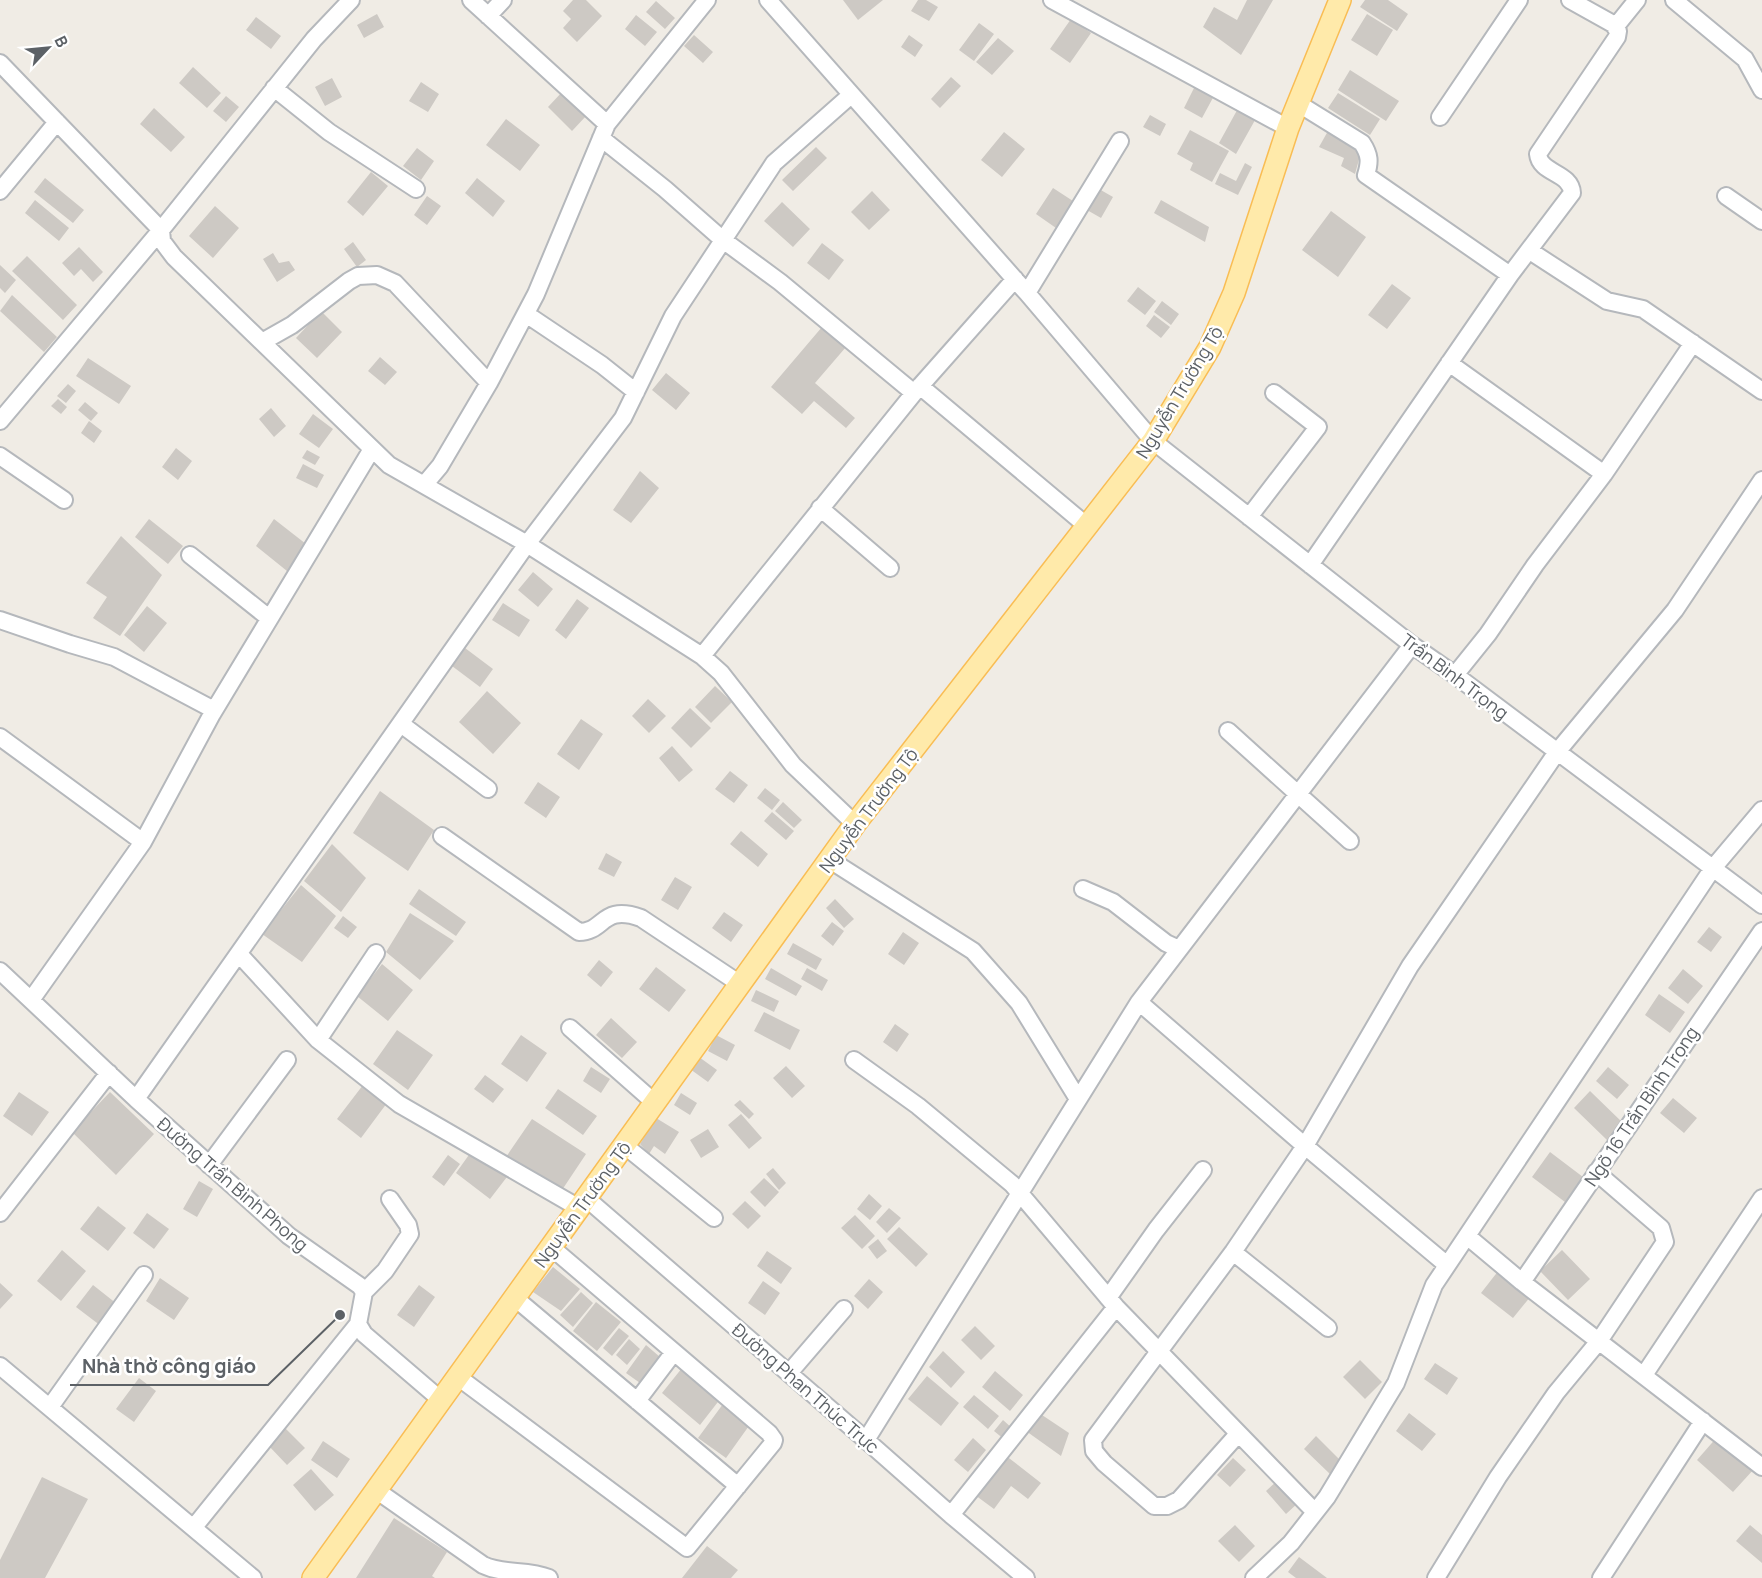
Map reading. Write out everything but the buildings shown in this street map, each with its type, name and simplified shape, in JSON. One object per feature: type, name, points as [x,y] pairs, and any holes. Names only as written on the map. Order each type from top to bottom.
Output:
[{"type":"main road","name":"Nguyễn Trường Tộ","points":[[313,1578],[855,824],[1153,441],[1210,347],[1234,293],[1288,128],[1340,0]]},
{"type":"street","points":[[0,421],[161,231],[314,39],[351,0]]},
{"type":"street","points":[[471,0],[604,131],[723,240],[780,282],[1087,526]]},
{"type":"street","points":[[488,16],[503,0]]},
{"type":"street","points":[[424,485],[440,466],[526,314],[604,131],[707,0]]},
{"type":"street","name":"Trần Bình Trọng","points":[[768,0],[1015,279],[1153,441],[1412,645],[1762,905]]},
{"type":"street","points":[[1052,0],[1288,128]]},
{"type":"street","points":[[1440,117],[1519,0]]},
{"type":"street","points":[[1570,0],[1616,26]]},
{"type":"street","points":[[1310,565],[1510,275],[1530,251],[1572,191],[1568,181],[1540,163],[1539,150],[1617,37],[1616,26],[1637,0]]},
{"type":"street","points":[[1674,0],[1745,59],[1762,90]]},
{"type":"street","points":[[0,63],[161,231],[162,241],[174,257],[389,465],[528,544],[702,656],[721,674],[794,765],[855,824]]},
{"type":"street","points":[[274,88],[329,132],[416,189]]},
{"type":"street","points":[[136,1099],[528,544],[623,417],[673,316],[774,163],[851,94]]},
{"type":"street","points":[[1299,104],[1362,143],[1368,152],[1370,163],[1366,175],[1510,275]]},
{"type":"street","points":[[0,191],[57,122]]},
{"type":"street","points":[[1027,293],[1120,141]]},
{"type":"street","points":[[1726,196],[1762,221]]},
{"type":"street","points":[[1530,251],[1607,301],[1643,309],[1762,391]]},
{"type":"street","points":[[262,342],[304,317],[349,281],[358,276],[377,275],[395,283],[489,383]]},
{"type":"street","points":[[702,656],[917,390],[1015,279]]},
{"type":"street","points":[[526,314],[602,365],[636,392]]},
{"type":"street","points":[[1455,675],[1488,634],[1535,565],[1604,474],[1693,343]]},
{"type":"street","points":[[1449,363],[1604,474]]},
{"type":"street","points":[[1249,517],[1318,427],[1274,393]]},
{"type":"street","points":[[31,1000],[143,842],[214,710],[372,449]]},
{"type":"street","points":[[0,456],[64,500]]},
{"type":"street","points":[[1238,1434],[1179,1500],[1167,1506],[1154,1506],[1104,1463],[1094,1451],[1093,1440],[1233,1252],[1305,1146],[1410,966],[1557,752],[1675,610],[1762,480]]},
{"type":"street","points":[[820,508],[890,568]]},
{"type":"street","points":[[190,555],[270,618]]},
{"type":"street","points":[[0,620],[114,657],[214,710]]},
{"type":"street","points":[[866,1440],[1139,1002],[1412,645]]},
{"type":"street","points":[[401,724],[488,789]]},
{"type":"street","points":[[1228,731],[1350,842]]},
{"type":"street","points":[[0,737],[143,842]]},
{"type":"street","points":[[1254,1578],[1291,1543],[1327,1497],[1396,1383],[1434,1285],[1713,868],[1762,810]]},
{"type":"street","points":[[442,836],[579,932],[591,930],[607,917],[631,914],[641,918],[740,984]]},
{"type":"street","points":[[830,860],[973,951],[1019,1003],[1078,1099]]},
{"type":"street","points":[[1083,889],[1113,902],[1166,944],[1179,949]]},
{"type":"street","name":"Ngõ 16 Trần Bình Trọng","points":[[1522,1282],[1762,931]]},
{"type":"street","points":[[318,1040],[376,953]]},
{"type":"street","name":"Đường Phan Thúc Trực","points":[[239,954],[318,1040],[399,1104],[582,1203],[789,1373],[1026,1578]]},
{"type":"street","name":"Đường Trần Bình Phong","points":[[0,971],[136,1099],[289,1236],[355,1282],[364,1292]]},
{"type":"street","points":[[1139,1002],[1447,1265]]},
{"type":"street","points":[[570,1028],[655,1103]]},
{"type":"street","points":[[209,1165],[287,1060]]},
{"type":"street","points":[[854,1060],[918,1106],[978,1155],[1020,1194],[1112,1303],[1315,1512]]},
{"type":"street","points":[[0,1213],[109,1073]]},
{"type":"street","points":[[624,1145],[714,1218]]},
{"type":"street","points":[[951,1515],[1112,1303],[1156,1230],[1203,1170]]},
{"type":"street","points":[[1436,1578],[1498,1477],[1556,1393],[1599,1341],[1665,1242],[1661,1228],[1596,1172]]},
{"type":"street","points":[[1644,1375],[1762,1198]]},
{"type":"street","points":[[194,1527],[358,1324],[364,1292],[382,1274],[410,1234],[408,1225],[390,1199]]},
{"type":"street","points":[[1467,1236],[1522,1282],[1762,1467]]},
{"type":"street","points":[[458,1377],[687,1548],[773,1443],[772,1437],[551,1247]]},
{"type":"street","points":[[1233,1252],[1328,1328]]},
{"type":"street","points":[[50,1407],[144,1275]]},
{"type":"street","points":[[515,1298],[738,1486]]},
{"type":"street","points":[[789,1373],[844,1309]]},
{"type":"street","points":[[358,1324],[369,1339],[441,1400]]},
{"type":"street","points":[[637,1401],[674,1352]]},
{"type":"street","points":[[0,1365],[253,1578]]},
{"type":"street","points":[[1601,1578],[1703,1421]]},
{"type":"street","points":[[376,1490],[493,1570],[536,1573],[549,1578]]},
{"type":"place","name":"Nhà thờ công giáo","points":[[340,1315]]}]
